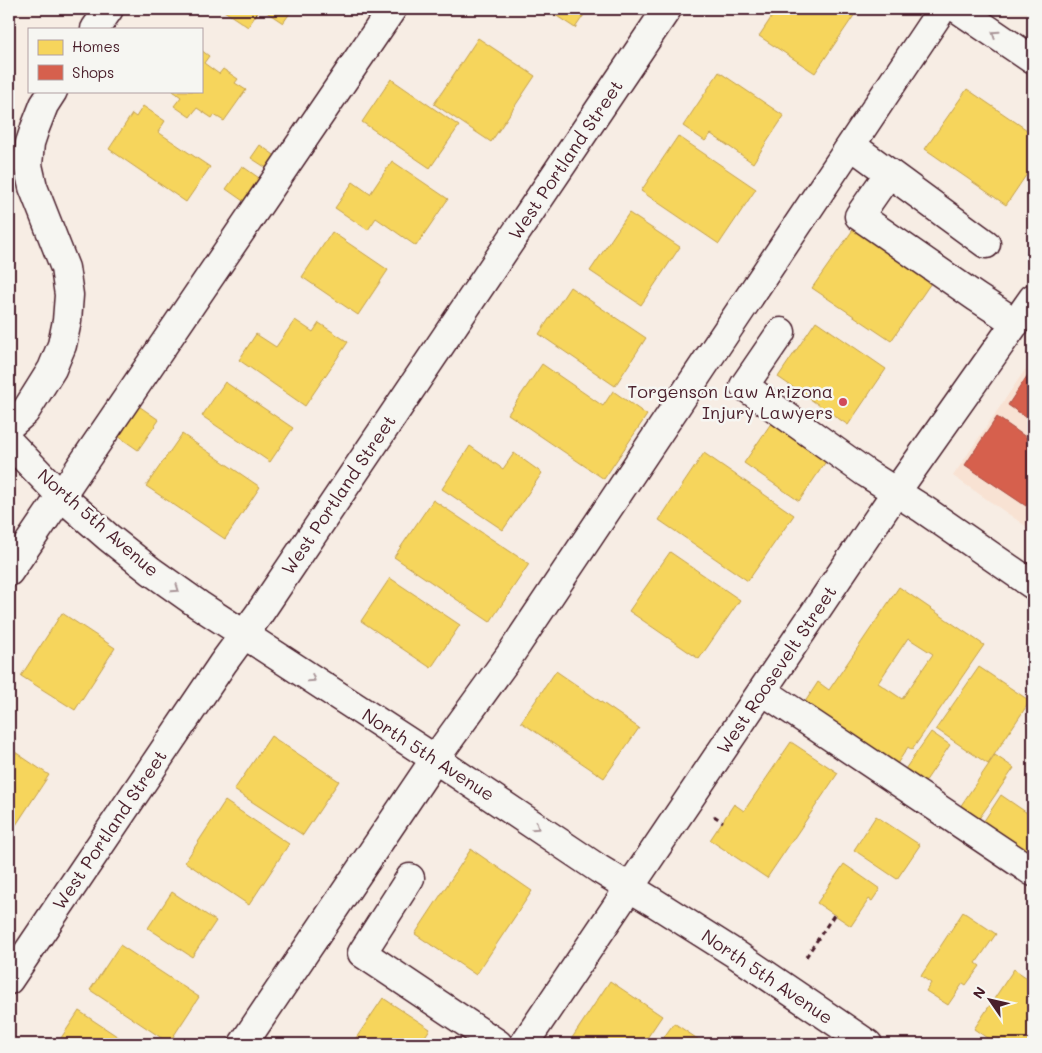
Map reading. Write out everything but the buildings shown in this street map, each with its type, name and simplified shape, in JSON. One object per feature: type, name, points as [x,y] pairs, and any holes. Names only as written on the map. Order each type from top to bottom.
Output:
[{"type":"street","points":[[97,28],[109,9]]},
{"type":"street","points":[[9,572],[392,9]]},
{"type":"street","name":"West Portland Street","points":[[9,980],[667,9]]},
{"type":"street","points":[[243,1044],[435,760],[520,640],[942,9]]},
{"type":"street","points":[[958,9],[1033,60]]},
{"type":"street","points":[[9,426],[25,412],[52,369],[62,345],[67,321],[69,295],[65,268],[33,187],[28,165],[30,144],[35,128],[44,105],[52,92]]},
{"type":"street","points":[[851,145],[986,244]]},
{"type":"street","points":[[889,174],[859,216],[976,297],[1027,310]]},
{"type":"street","name":"West Roosevelt Street","points":[[524,1044],[896,492],[1027,310]]},
{"type":"street","points":[[781,332],[744,386],[866,473],[1033,585]]},
{"type":"street","name":"North 5th Avenue","points":[[9,442],[61,496],[108,537],[198,605],[630,888],[734,953],[868,1044]]},
{"type":"street","points":[[764,690],[1033,872]]},
{"type":"street","points":[[410,878],[362,953],[498,1044]]},
{"type":"path","points":[[714,816],[723,822]]},
{"type":"path","points":[[806,958],[834,915]]},
{"type":"shaded area","points":[[1033,358],[1033,531],[953,476]]},
{"type":"place","name":"Torgenson Law Arizona Injury Lawyers","points":[[843,402]]}]
